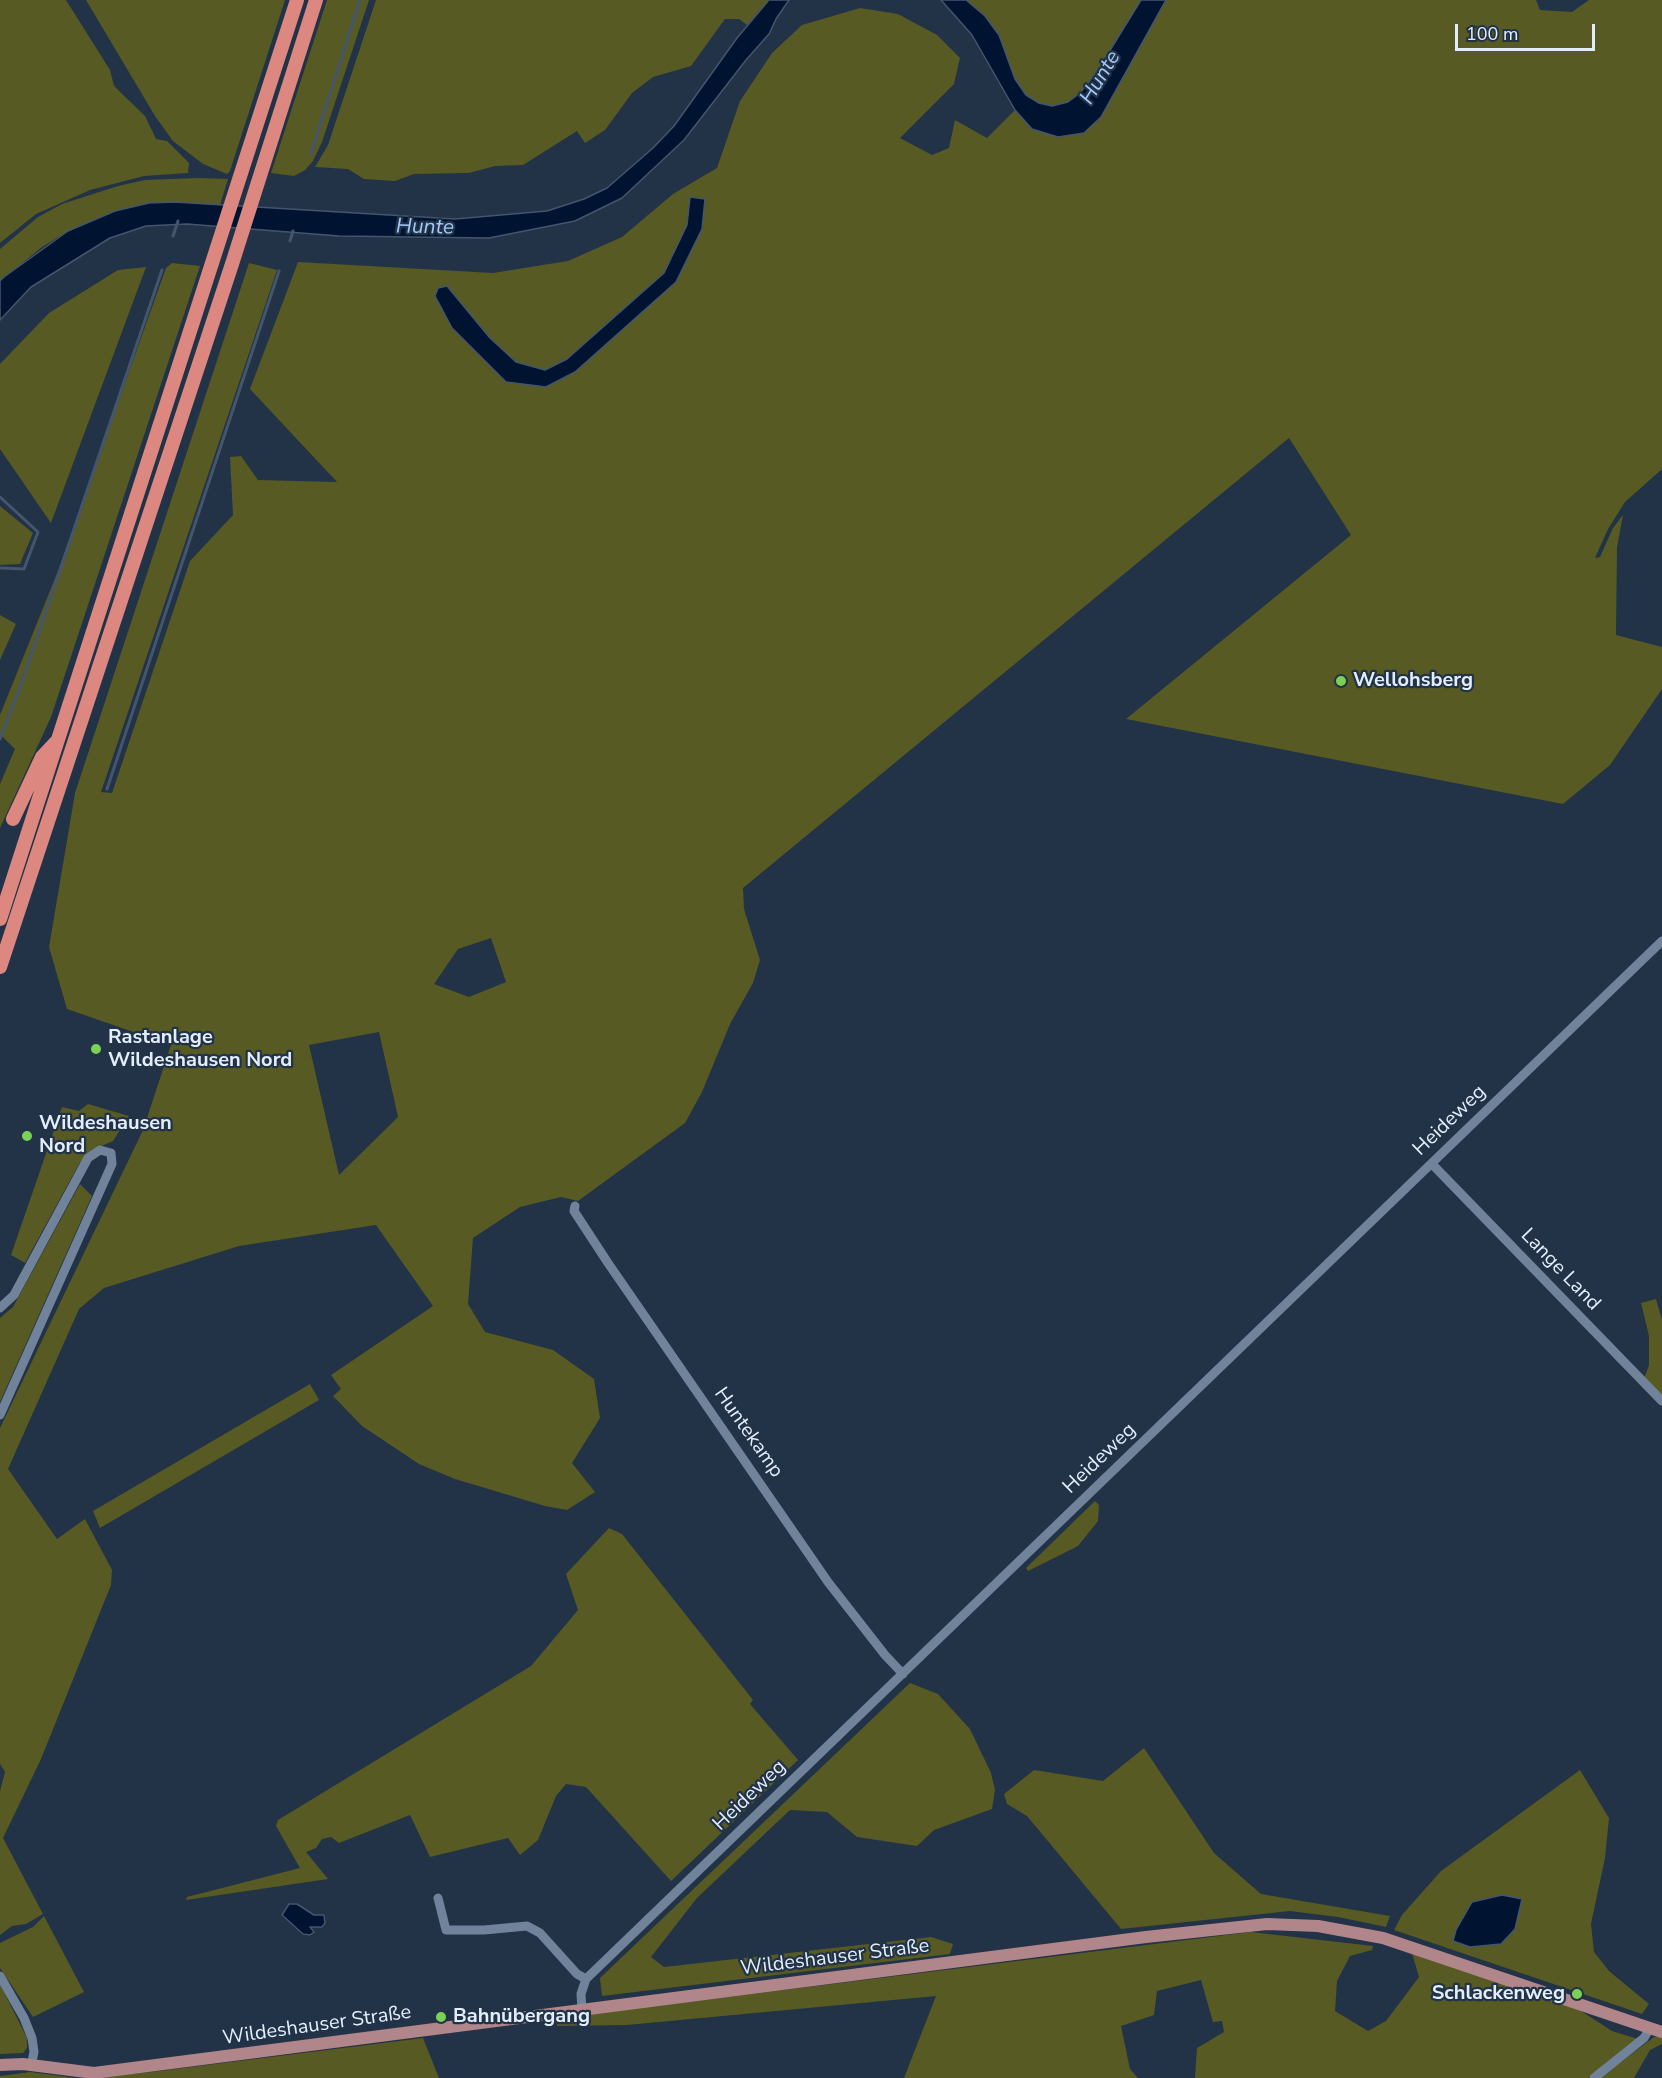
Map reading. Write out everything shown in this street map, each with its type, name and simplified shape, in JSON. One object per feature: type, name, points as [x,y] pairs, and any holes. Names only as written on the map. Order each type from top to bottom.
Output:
[{"type":"highway","points":[[0,919],[297,0]]},
{"type":"highway","points":[[0,967],[232,264],[316,0]]},
{"type":"highway","points":[[13,819],[42,757],[60,739]]},
{"type":"main road","name":"Wildeshauser Straße","points":[[0,2065],[94,2073],[1146,1937],[1283,1924],[1318,1926],[1383,1938],[1656,2030]]},
{"type":"street","name":"Heideweg","points":[[586,1979],[1662,941]]},
{"type":"street","points":[[0,1308],[14,1295],[88,1158],[99,1150],[111,1154],[113,1160],[0,1415]]},
{"type":"street","name":"Lange Land","points":[[1432,1164],[1662,1401]]},
{"type":"street","name":"Huntekamp","points":[[575,1206],[574,1211],[608,1263],[828,1582],[885,1655],[903,1674]]},
{"type":"street","points":[[438,1898],[446,1930],[484,1930],[527,1926],[540,1933],[577,1974],[586,1979],[581,1994],[582,2010]]},
{"type":"street","points":[[0,1976],[24,2018],[32,2038],[34,2052],[31,2066]]},
{"type":"street","points":[[1594,2078],[1656,2030]]},
{"type":"shaded area","points":[[0,0],[66,0],[110,70],[114,86],[145,116],[156,139],[167,141],[189,163],[188,173],[144,176],[90,190],[36,214],[0,243]]},
{"type":"shaded area","points":[[86,0],[285,0],[230,171],[227,174],[203,164],[173,141],[155,116]]},
{"type":"shaded area","points":[[327,0],[369,0],[322,142],[313,161],[305,170],[294,176],[271,173]]},
{"type":"shaded area","points":[[376,0],[769,0],[747,25],[739,19],[725,19],[691,66],[653,77],[632,93],[605,130],[585,143],[577,131],[523,165],[495,166],[469,173],[414,174],[395,181],[364,179],[348,169],[315,167],[328,145]]},
{"type":"shaded area","points":[[966,0],[1141,0],[1096,73],[1080,93],[1068,102],[1052,106],[1039,103],[1026,95],[1015,79],[999,35],[985,16]]},
{"type":"shaded area","points":[[1166,0],[1536,0],[1540,10],[1572,12],[1589,0],[1662,0],[1662,469],[1625,502],[1608,529],[1595,558],[1600,557],[1613,528],[1623,515],[1617,547],[1616,635],[1662,647],[1662,689],[1610,765],[1563,804],[1126,719],[1351,535],[1289,438],[743,888],[744,909],[760,960],[753,983],[730,1024],[702,1092],[685,1123],[578,1201],[561,1197],[520,1207],[473,1238],[468,1304],[485,1332],[553,1350],[594,1379],[600,1418],[572,1463],[595,1492],[567,1510],[545,1506],[455,1479],[419,1464],[362,1426],[333,1396],[341,1389],[331,1375],[433,1306],[376,1225],[239,1246],[104,1288],[79,1309],[8,1469],[57,1539],[85,1519],[112,1570],[111,1585],[41,1759],[3,1838],[43,1914],[26,1924],[12,1926],[0,1935],[0,1791],[5,1772],[0,1764],[0,1428],[143,1130],[171,1045],[67,1009],[49,947],[75,793],[249,263],[277,270],[101,792],[112,793],[190,561],[233,515],[230,457],[241,456],[258,480],[337,482],[250,389],[298,262],[493,273],[568,261],[622,237],[673,194],[717,168],[740,101],[772,53],[802,25],[860,8],[898,14],[937,35],[960,58],[954,84],[900,138],[932,155],[949,148],[955,120],[987,138],[1015,110],[1033,129],[1101,117]],"holes":[[[690,197],[701,229],[676,282],[546,387],[506,381],[452,328],[447,286],[490,338],[516,362],[545,370],[567,360],[664,273],[687,225]],[[491,938],[506,982],[469,997],[434,984],[458,949]],[[379,1032],[398,1117],[339,1175],[309,1045]]]},
{"type":"shaded area","points":[[228,179],[220,205],[174,202],[115,211],[68,231],[42,247],[0,281],[0,249],[38,217],[62,204],[145,180]]},
{"type":"shaded area","points":[[172,263],[200,266],[51,717],[0,828],[0,784],[15,749],[0,734],[0,715],[58,571],[166,268]]},
{"type":"shaded area","points":[[146,267],[51,523],[0,449],[0,364],[49,313],[118,270]]},
{"type":"shaded area","points":[[0,506],[33,533],[20,564],[0,565]]},
{"type":"shaded area","points":[[0,615],[16,624],[0,660]]},
{"type":"shaded area","points":[[88,1104],[129,1116],[113,1141],[92,1150],[79,1164],[25,1263],[11,1255],[62,1107],[79,1111]]},
{"type":"shaded area","points":[[80,1184],[92,1196],[0,1402],[0,1318],[13,1307]]},
{"type":"shaded area","points":[[1656,1299],[1662,1320],[1662,1397],[1644,1379],[1649,1365],[1649,1336],[1641,1303]]},
{"type":"shaded area","points":[[310,1384],[319,1400],[100,1528],[93,1511]]},
{"type":"shaded area","points":[[1095,1501],[1099,1505],[1098,1521],[1078,1546],[1028,1571],[1026,1568]]},
{"type":"shaded area","points":[[609,1528],[622,1534],[753,1700],[750,1704],[798,1760],[671,1881],[586,1787],[566,1784],[556,1796],[538,1840],[520,1855],[508,1838],[430,1857],[410,1815],[339,1843],[331,1837],[322,1839],[316,1848],[306,1852],[328,1879],[186,1900],[187,1897],[300,1868],[276,1826],[278,1820],[531,1666],[578,1610],[566,1574]]},
{"type":"shaded area","points":[[910,1683],[938,1694],[970,1729],[991,1773],[995,1790],[992,1809],[934,1830],[917,1846],[857,1837],[827,1812],[790,1810],[697,1898],[651,1957],[664,1967],[931,1937],[953,1944],[950,1954],[602,1996],[600,1978]]},
{"type":"shaded area","points":[[1144,1748],[1214,1853],[1261,1894],[1390,1916],[1386,1927],[1338,1917],[1290,1911],[1121,1929],[1027,1816],[1007,1804],[1004,1794],[1034,1770],[1103,1781]]},
{"type":"shaded area","points":[[1580,1770],[1609,1818],[1605,1858],[1591,1924],[1594,1952],[1609,1971],[1649,2004],[1642,2014],[1394,1930],[1402,1915],[1441,1871]]},
{"type":"shaded area","points":[[44,1916],[84,1992],[33,2017],[0,1968],[0,1943],[33,1927]]},
{"type":"shaded area","points":[[1251,1932],[1373,1946],[1372,1950],[1350,1956],[1337,1981],[1335,2011],[1368,2031],[1386,2021],[1419,1977],[1412,1953],[1578,2009],[1612,2031],[1638,2039],[1588,2078],[1195,2078],[1197,2048],[1224,2032],[1222,2021],[1213,2022],[1201,1980],[1157,1991],[1154,2015],[1121,2026],[1130,2069],[1138,2078],[904,2078],[936,1996],[627,2025],[557,2026],[558,2018]]},
{"type":"shaded area","points":[[0,1984],[27,2038],[27,2048],[23,2053],[0,2054]]},
{"type":"shaded area","points":[[1654,2037],[1662,2037],[1662,2044],[1650,2050],[1634,2078],[1600,2078]]},
{"type":"shaded area","points":[[423,2038],[439,2078],[90,2078],[151,2072]]},
{"type":"shaded area","points":[[30,2072],[76,2078],[0,2078],[0,2076]]},
{"type":"water","name":"Hunte","points":[[769,0],[789,0],[769,34],[684,140],[622,198],[575,221],[489,238],[339,236],[187,224],[146,226],[110,238],[31,287],[0,320],[0,281],[4,277],[68,231],[115,211],[149,203],[174,202],[455,219],[547,211],[584,199],[607,188],[653,148],[674,126],[737,38]]},
{"type":"water","name":"Hunte","points":[[941,0],[966,0],[985,16],[999,35],[1015,79],[1026,95],[1039,103],[1052,106],[1068,102],[1080,93],[1096,73],[1141,0],[1166,0],[1101,117],[1084,133],[1058,137],[1032,129],[1015,110],[972,35]]},
{"type":"water","points":[[690,197],[705,199],[702,229],[676,282],[575,372],[546,387],[506,382],[452,328],[435,296],[438,288],[447,286],[490,338],[516,362],[545,370],[567,359],[664,273],[687,225]]},
{"type":"water","points":[[1502,1895],[1522,1899],[1515,1929],[1501,1944],[1470,1947],[1453,1941],[1456,1930],[1472,1902]]},
{"type":"water","points":[[289,1904],[297,1904],[314,1915],[324,1915],[325,1923],[322,1927],[310,1927],[314,1932],[310,1935],[303,1934],[282,1915]]},
{"type":"waterway","points":[[311,153],[360,0]]},
{"type":"waterway","points":[[173,236],[178,221]]},
{"type":"waterway","points":[[290,241],[293,231]]},
{"type":"waterway","points":[[0,739],[21,685],[162,270]]},
{"type":"waterway","points":[[107,789],[279,271]]},
{"type":"waterway","points":[[0,497],[38,532],[24,569],[0,568]]},
{"type":"place","name":"Wellohsberg","points":[[1341,681]]},
{"type":"place","name":"Rastanlage Wildeshausen Nord","points":[[96,1049]]},
{"type":"place","name":"Wildeshausen Nord","points":[[27,1136]]},
{"type":"place","name":"Schlackenweg","points":[[1577,1994]]},
{"type":"place","name":"Bahnübergang","points":[[441,2017]]}]
